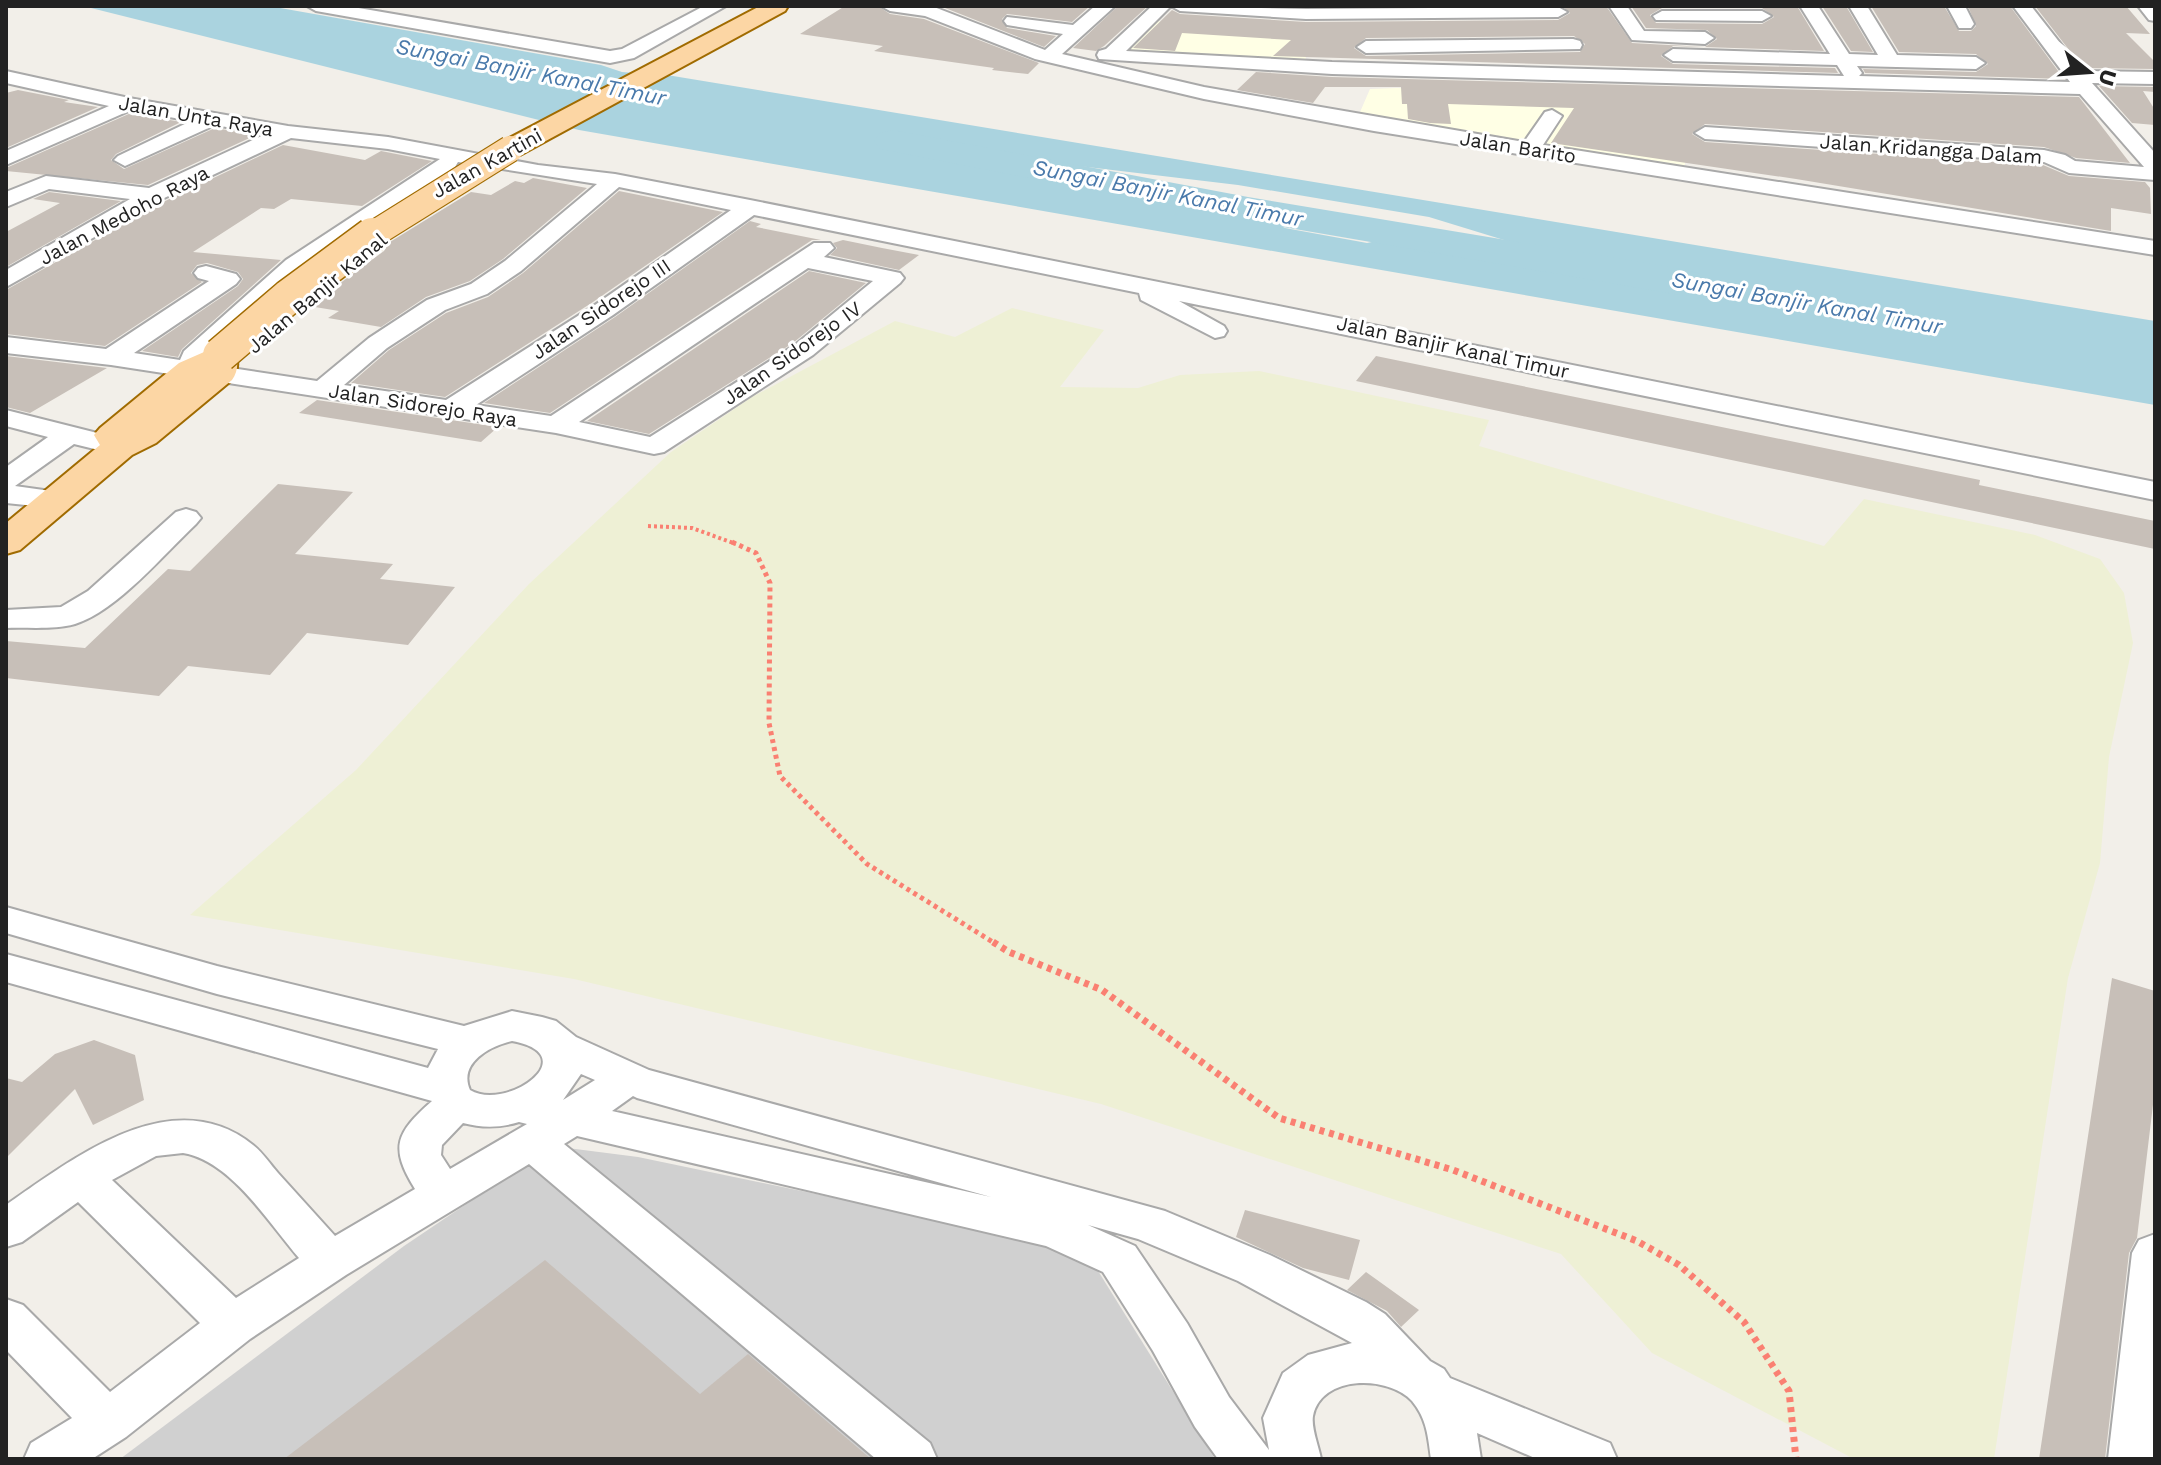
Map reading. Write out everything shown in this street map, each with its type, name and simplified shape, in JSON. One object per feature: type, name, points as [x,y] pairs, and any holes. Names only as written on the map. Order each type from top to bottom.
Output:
[{"type":"main road","name":"Jalan Kartini","points":[[6,542],[119,447],[144,436],[210,366],[311,276],[429,195],[777,6]]},
{"type":"street","points":[[316,6],[610,57],[627,54],[717,6]]},
{"type":"street","name":"Jalan Barito","points":[[890,6],[932,9],[992,35],[1048,53],[1204,93],[1374,125],[1530,149],[1696,126],[2155,248]]},
{"type":"street","points":[[992,35],[1036,6]]},
{"type":"street","points":[[1048,53],[1106,6]]},
{"type":"street","points":[[1180,6],[1305,14]]},
{"type":"street","points":[[1809,6],[1859,83]]},
{"type":"street","points":[[1858,6],[1891,60]]},
{"type":"street","points":[[1941,6],[1959,12]]},
{"type":"street","points":[[2022,6],[2082,83],[2155,166]]},
{"type":"street","points":[[2147,6],[2155,16]]},
{"type":"street","points":[[1111,55],[1160,9],[1305,14]]},
{"type":"street","points":[[1622,12],[1638,36],[1773,41],[1784,57]]},
{"type":"street","points":[[1622,12],[1762,17]]},
{"type":"street","points":[[1305,14],[1312,32],[1570,33]]},
{"type":"street","points":[[1013,21],[1077,31]]},
{"type":"street","points":[[1352,47],[1570,33]]},
{"type":"street","points":[[1570,33],[1588,76]]},
{"type":"street","points":[[1320,47],[1332,68]]},
{"type":"street","points":[[1048,53],[1332,68],[1588,76],[1696,126],[2082,83],[2155,78]]},
{"type":"street","points":[[1625,54],[1994,63]]},
{"type":"street","points":[[1204,93],[1222,60]]},
{"type":"street","points":[[1222,60],[1274,76]]},
{"type":"street","points":[[2038,65],[2082,83]]},
{"type":"street","name":"Jalan Unta Raya","points":[[11,82],[288,132],[388,143]]},
{"type":"street","points":[[1696,126],[1859,83],[2082,83]]},
{"type":"street","points":[[6,159],[129,104]]},
{"type":"street","points":[[1530,149],[1552,116]]},
{"type":"street","points":[[125,160],[212,119]]},
{"type":"street","name":"Jalan Kridangga Dalam","points":[[1696,126],[1976,158],[2054,175],[2069,167],[2155,174]]},
{"type":"street","name":"Jalan Medoho Raya","points":[[6,280],[152,195],[288,132]]},
{"type":"street","name":"Jalan Banjir Kanal","points":[[388,143],[503,174]]},
{"type":"street","name":"Jalan Banjir Kanal","points":[[538,171],[503,174],[458,189],[403,222],[210,366],[193,356],[294,265],[446,158],[615,180],[744,211]]},
{"type":"street","points":[[323,389],[378,343],[436,305],[479,289],[513,266],[615,180]]},
{"type":"street","points":[[6,200],[46,182],[152,195]]},
{"type":"street","points":[[556,425],[805,260],[834,237],[744,211]]},
{"type":"street","name":"Jalan Banjir Kanal Timur","points":[[744,211],[1122,280],[2155,491]]},
{"type":"street","name":"Jalan Sidorejo III","points":[[451,409],[604,310],[744,211]]},
{"type":"street","name":"Jalan Sidorejo IV","points":[[654,446],[804,350],[892,278],[805,260]]},
{"type":"street","points":[[111,357],[228,279],[206,273]]},
{"type":"street","points":[[1122,280],[1215,331]]},
{"type":"street","points":[[6,345],[210,366]]},
{"type":"street","name":"Jalan Sidorejo Raya","points":[[210,366],[323,389],[556,425],[654,446]]},
{"type":"street","points":[[6,418],[119,447]]},
{"type":"street","points":[[6,480],[69,435]]},
{"type":"street","points":[[6,494],[55,499]]},
{"type":"street","points":[[6,619],[68,616],[99,598],[186,518]]},
{"type":"street","points":[[6,920],[217,980],[469,1042]]},
{"type":"street","points":[[6,968],[452,1096],[475,1111],[498,1112],[527,1124],[912,1459]]},
{"type":"street","points":[[452,1096],[446,1073],[453,1056],[469,1042],[490,1031],[512,1026],[534,1028],[551,1035],[563,1048],[628,1078],[1134,1242]]},
{"type":"street","points":[[49,1459],[108,1422],[233,1325],[444,1194],[527,1124],[543,1096],[558,1081],[565,1063],[563,1048]]},
{"type":"street","points":[[572,1118],[628,1078]]},
{"type":"street","points":[[444,1194],[421,1167],[418,1146],[452,1096]]},
{"type":"street","points":[[527,1124],[572,1118],[1055,1230],[1134,1242],[1254,1268],[1368,1328],[1425,1383],[1455,1427],[1456,1459]]},
{"type":"street","points":[[6,1229],[80,1177],[148,1140],[183,1137],[210,1141],[238,1157],[330,1262]]},
{"type":"street","points":[[80,1177],[233,1325]]},
{"type":"street","points":[[1134,1242],[1170,1337],[1212,1412],[1248,1459]]},
{"type":"street","points":[[2133,1459],[2155,1253]]},
{"type":"street","points":[[6,1319],[108,1422]]},
{"type":"street","points":[[1296,1459],[1288,1441],[1288,1407],[1306,1380],[1336,1363],[1373,1360],[1592,1459]]},
{"type":"path","points":[[648,526],[692,528],[713,533],[756,553],[770,583],[769,723],[780,776],[867,864],[1009,952],[1102,990],[1279,1118],[1453,1170],[1637,1241],[1679,1265],[1744,1322],[1789,1391],[1796,1459]]},
{"type":"shaded area","points":[[1155,21],[1304,29],[1306,62],[1122,53]]},
{"type":"shaded area","points":[[1370,89],[1630,97],[1692,133],[1684,168],[1357,119]]},
{"type":"shaded area","points":[[1012,308],[1104,330],[1060,387],[1138,388],[1180,375],[1259,371],[1489,420],[1479,446],[1824,546],[1864,499],[2035,535],[2100,559],[2124,593],[2133,643],[2109,757],[2100,863],[2068,978],[1994,1459],[1854,1459],[1652,1353],[1561,1254],[1101,1104],[574,979],[190,915],[356,770],[529,584],[671,452],[752,397],[895,321],[955,337]]},
{"type":"shaded area","points":[[552,1146],[638,1157],[1085,1250],[1215,1459],[120,1459],[404,1246]]},
{"type":"water","points":[[83,6],[269,6],[601,65],[622,72],[673,76],[2155,321],[2155,405],[579,130]],"holes":[[[969,153],[1238,185],[1429,217],[1586,265],[1651,278],[1642,281],[1488,261],[1381,240],[1367,243],[1285,228],[1220,194],[1094,184],[1066,171],[981,161]]]},
{"type":"building","points":[[845,6],[878,6],[890,14],[924,19],[1039,63],[1028,74],[992,70],[994,68],[874,51],[883,46],[800,34]]},
{"type":"building","points":[[940,6],[1090,6],[1072,22],[1007,14],[1002,19],[1007,28],[1056,36],[1044,47]]},
{"type":"building","points":[[1118,6],[1148,6],[1096,51],[1073,48]]},
{"type":"building","points":[[1562,6],[1606,6],[1632,43],[1705,47],[1717,39],[1707,30],[1646,28],[1631,6],[1797,6],[1824,51],[1673,46],[1661,56],[1673,64],[1835,68],[1838,73],[1273,56],[1291,40],[1182,33],[1175,51],[1133,48],[1172,10],[1180,14],[1306,22],[1558,20],[1570,13]],"holes":[[[1662,8],[1762,8],[1774,17],[1762,24],[1656,23],[1650,15]],[[1574,36],[1585,44],[1580,52],[1366,56],[1354,48],[1366,38]]]},
{"type":"building","points":[[1822,6],[1846,6],[1873,52],[1851,51]]},
{"type":"building","points":[[1871,6],[1944,6],[1959,31],[1971,31],[1976,26],[1968,6],[2010,6],[2064,79],[1865,73],[1863,69],[1976,72],[1988,64],[1976,54],[1899,52]]},
{"type":"building","points":[[2035,6],[2126,6],[2150,34],[2126,33],[2155,62],[2155,69],[2083,68]]},
{"type":"building","points":[[1256,72],[1332,77],[2079,97],[2130,163],[2076,158],[2044,147],[1705,124],[1692,134],[1705,142],[2043,165],[2069,176],[2145,182],[2150,188],[2151,214],[2111,208],[2111,231],[1796,179],[1551,143],[1574,108],[1448,104],[1451,124],[1430,123],[1408,119],[1407,104],[1402,104],[1401,87],[1325,87],[1313,103],[1237,90]]},
{"type":"building","points":[[2099,86],[2155,87],[2155,92],[2143,91],[2155,110],[2155,125],[2132,123]]},
{"type":"building","points":[[18,90],[98,107],[6,148],[6,93]]},
{"type":"building","points":[[131,113],[181,122],[116,154],[111,160],[124,169],[215,128],[256,135],[148,185],[6,171],[6,168]]},
{"type":"building","points":[[283,145],[365,160],[381,151],[432,161],[362,206],[291,199],[274,209],[261,208],[193,252],[281,260],[182,349],[178,357],[142,351],[238,286],[243,279],[238,272],[207,263],[197,265],[191,273],[202,282],[105,346],[6,334],[6,290],[161,203]]},
{"type":"building","points":[[533,178],[587,188],[503,259],[470,281],[426,297],[381,327],[328,318],[339,311],[309,306],[384,251],[390,242],[471,192],[491,195],[515,181],[524,183]]},
{"type":"building","points":[[619,191],[723,212],[593,302],[445,397],[351,383],[389,350],[446,313],[488,297],[523,273]]},
{"type":"building","points":[[49,192],[121,201],[6,267],[6,232],[60,203],[33,199]]},
{"type":"building","points":[[750,221],[761,224],[756,227],[821,240],[812,240],[550,413],[484,403],[615,317]]},
{"type":"building","points":[[843,240],[919,255],[899,270],[830,255],[837,248],[833,243]]},
{"type":"building","points":[[809,271],[866,283],[793,343],[649,434],[587,421]]},
{"type":"building","points":[[6,356],[107,368],[30,413],[6,407]]},
{"type":"building","points":[[1376,356],[1980,480],[1979,485],[2155,521],[2155,549],[1356,381]]},
{"type":"building","points":[[317,400],[498,427],[481,442],[299,413]]},
{"type":"building","points":[[278,484],[353,492],[295,554],[393,564],[380,579],[455,587],[408,645],[307,633],[270,675],[188,666],[159,696],[6,678],[6,641],[85,648],[168,569],[190,571]]},
{"type":"building","points":[[2112,978],[2155,991],[2155,1088],[2137,1238],[2129,1253],[2105,1459],[2039,1459]]},
{"type":"building","points":[[94,1040],[135,1055],[144,1100],[93,1125],[75,1089],[6,1158],[6,1078],[22,1082],[55,1054]]},
{"type":"building","points":[[1245,1210],[1360,1240],[1349,1280],[1303,1268],[1236,1237]]},
{"type":"building","points":[[545,1260],[700,1394],[748,1354],[871,1459],[284,1459]]},
{"type":"building","points":[[1366,1272],[1419,1310],[1401,1327],[1387,1311],[1347,1290]]},
{"type":"waterway","name":"Sungai Banjir Kanal Timur","points":[[893,141],[1248,209],[1686,283]]}]
